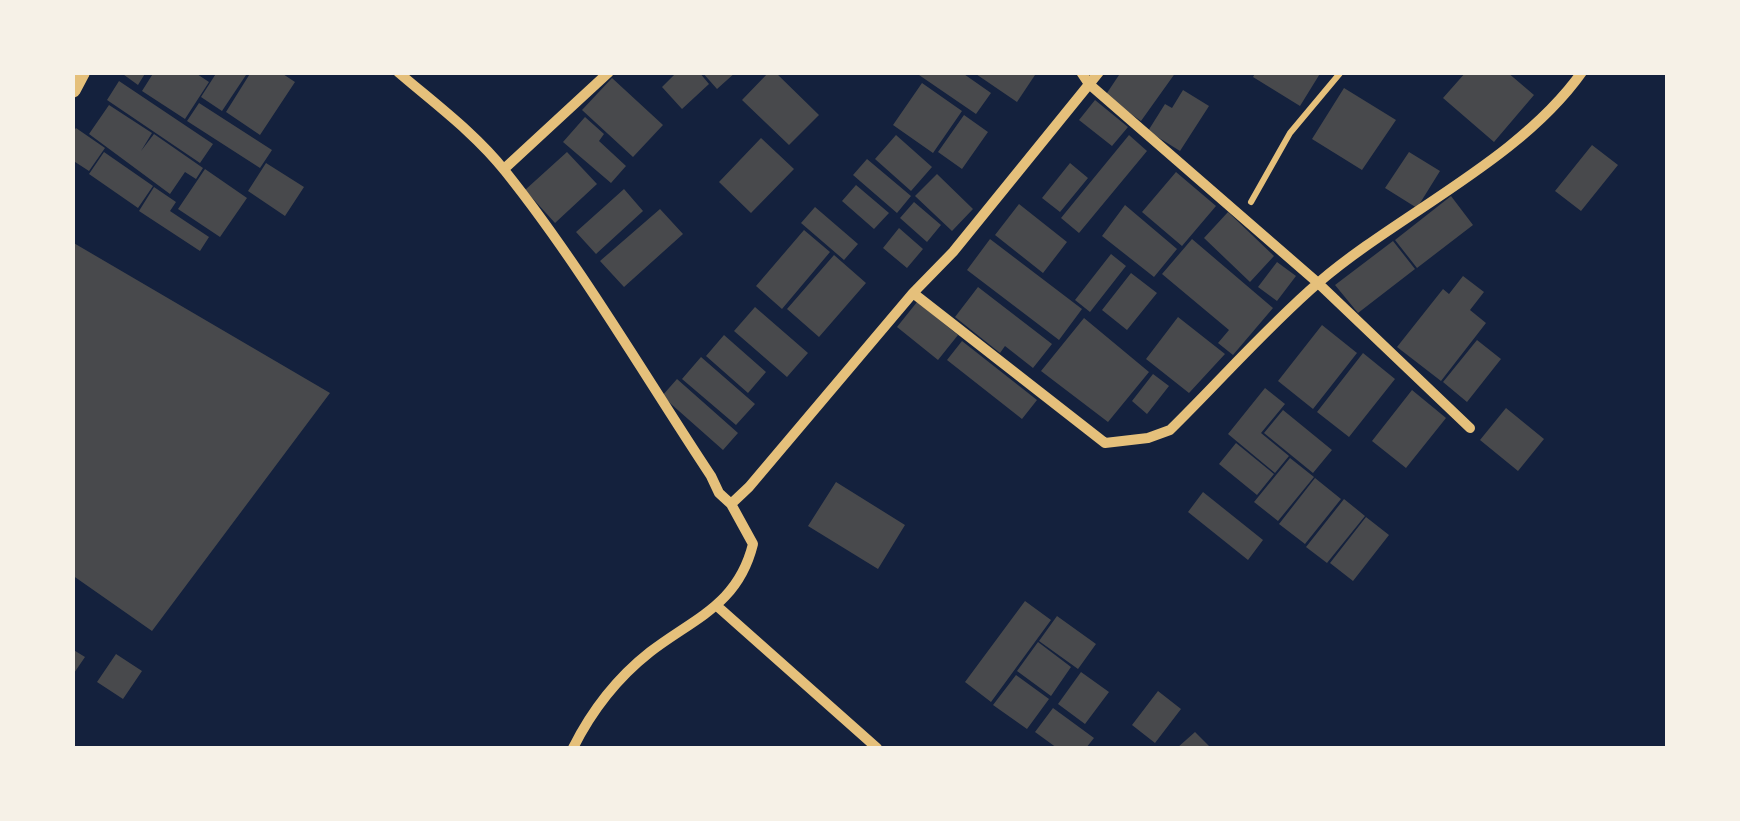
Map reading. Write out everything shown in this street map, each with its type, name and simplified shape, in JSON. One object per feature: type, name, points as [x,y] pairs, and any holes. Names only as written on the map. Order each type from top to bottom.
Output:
[{"type":"street","points":[[72,89],[81,72]]},
{"type":"street","points":[[398,72],[463,127],[504,169],[574,269],[719,493],[731,504],[753,544],[747,570],[717,606],[648,654],[607,693],[573,748]]},
{"type":"street","points":[[504,169],[608,72]]},
{"type":"street","points":[[1081,72],[1089,84],[1318,282],[1470,428]]},
{"type":"street","points":[[731,504],[953,252],[1099,72]]},
{"type":"street","points":[[913,293],[1104,443],[1148,438],[1170,430],[1318,282],[1485,162],[1549,111],[1582,72]]},
{"type":"street","points":[[717,606],[877,748]]},
{"type":"path","points":[[1242,216],[1290,133],[1341,72]]},
{"type":"building","points":[[120,72],[146,72],[138,85]]},
{"type":"building","points":[[154,72],[194,72],[209,82],[185,119],[142,91]]},
{"type":"building","points":[[217,72],[248,72],[222,111],[201,97]]},
{"type":"building","points":[[251,72],[280,72],[295,82],[260,135],[226,112]]},
{"type":"building","points":[[677,72],[699,72],[709,84],[682,109],[662,87]]},
{"type":"building","points":[[702,72],[736,72],[717,89]]},
{"type":"building","points":[[769,72],[775,72],[819,115],[789,145],[742,100]]},
{"type":"building","points":[[961,72],[991,93],[976,114],[919,75]]},
{"type":"building","points":[[973,72],[1037,72],[1017,102]]},
{"type":"building","points":[[1121,72],[1176,72],[1141,121],[1105,96]]},
{"type":"building","points":[[1256,72],[1321,72],[1300,106],[1253,77]]},
{"type":"building","points":[[1466,72],[1507,72],[1534,95],[1494,142],[1443,98]]},
{"type":"building","points":[[612,78],[663,125],[633,157],[582,110]]},
{"type":"building","points":[[119,81],[213,144],[200,163],[107,100]]},
{"type":"building","points":[[922,83],[962,111],[933,153],[893,125]]},
{"type":"building","points":[[1344,88],[1396,120],[1362,170],[1312,139]]},
{"type":"building","points":[[1183,90],[1209,106],[1180,151],[1148,131],[1165,104],[1172,108]]},
{"type":"building","points":[[1095,100],[1128,127],[1112,146],[1079,120]]},
{"type":"building","points":[[199,103],[272,150],[260,168],[187,121]]},
{"type":"building","points":[[109,105],[152,133],[141,151],[154,134],[203,168],[196,179],[185,172],[170,194],[89,134]]},
{"type":"building","points":[[964,115],[988,132],[962,169],[938,152]]},
{"type":"building","points":[[585,117],[604,134],[599,141],[626,166],[611,183],[563,142]]},
{"type":"building","points":[[76,128],[105,148],[89,171],[72,160],[72,133]]},
{"type":"building","points":[[896,135],[932,167],[911,191],[875,159]]},
{"type":"building","points":[[1129,135],[1147,151],[1079,233],[1061,218]]},
{"type":"building","points":[[761,138],[794,169],[751,213],[719,182]]},
{"type":"building","points":[[1592,145],[1618,165],[1581,211],[1555,191]]},
{"type":"building","points":[[104,152],[153,186],[138,208],[89,174]]},
{"type":"building","points":[[567,152],[597,184],[555,223],[525,190]]},
{"type":"building","points":[[1409,152],[1440,171],[1417,208],[1385,188]]},
{"type":"building","points":[[867,159],[911,196],[897,213],[853,175]]},
{"type":"building","points":[[266,163],[304,187],[285,216],[248,191]]},
{"type":"building","points":[[1070,163],[1088,178],[1060,212],[1042,198]]},
{"type":"building","points":[[205,169],[247,198],[220,237],[178,209]]},
{"type":"building","points":[[1176,172],[1216,206],[1182,246],[1142,212]]},
{"type":"building","points":[[937,174],[973,209],[952,231],[915,196]]},
{"type":"building","points":[[856,185],[889,213],[874,229],[842,201]]},
{"type":"building","points":[[154,187],[176,202],[170,211],[209,237],[200,251],[139,211]]},
{"type":"building","points":[[624,189],[643,211],[596,254],[576,232]]},
{"type":"building","points":[[1451,196],[1473,225],[1417,268],[1395,240]]},
{"type":"building","points":[[914,202],[941,225],[927,242],[900,218]]},
{"type":"building","points":[[1019,204],[1067,242],[1043,273],[995,235]]},
{"type":"building","points":[[1125,205],[1177,249],[1154,277],[1102,236]]},
{"type":"building","points":[[815,207],[858,244],[844,260],[801,223]]},
{"type":"building","points":[[660,209],[683,234],[624,287],[600,261]]},
{"type":"building","points":[[1228,212],[1274,256],[1250,282],[1204,238]]},
{"type":"building","points":[[899,228],[923,249],[907,268],[883,248]]},
{"type":"building","points":[[804,230],[830,252],[782,309],[756,286]]},
{"type":"building","points":[[990,239],[1082,309],[1059,340],[967,270]]},
{"type":"building","points":[[1192,239],[1273,308],[1233,355],[1218,343],[1229,330],[1162,274]]},
{"type":"building","points":[[1393,241],[1415,269],[1358,313],[1335,285]]},
{"type":"building","points":[[72,242],[330,393],[152,631],[72,575]]},
{"type":"building","points":[[1111,254],[1126,266],[1090,312],[1075,300]]},
{"type":"building","points":[[834,255],[866,283],[819,337],[787,309]]},
{"type":"building","points":[[1277,262],[1296,276],[1277,301],[1258,287]]},
{"type":"building","points":[[1131,273],[1157,293],[1127,330],[1102,310]]},
{"type":"building","points":[[1463,276],[1484,292],[1470,310],[1486,323],[1441,381],[1397,347],[1443,289],[1449,294]]},
{"type":"building","points":[[978,287],[1052,344],[1033,368],[1005,346],[1000,353],[955,317]]},
{"type":"building","points":[[917,302],[958,335],[938,360],[897,327]]},
{"type":"building","points":[[755,307],[808,353],[787,377],[734,331]]},
{"type":"building","points":[[1178,317],[1225,354],[1189,393],[1146,359]]},
{"type":"building","points":[[1084,318],[1149,372],[1108,422],[1041,371]]},
{"type":"building","points":[[1322,325],[1357,353],[1313,409],[1278,381]]},
{"type":"building","points":[[724,335],[766,372],[748,393],[706,356]]},
{"type":"building","points":[[1477,340],[1501,359],[1467,402],[1443,382]]},
{"type":"building","points":[[962,341],[1037,400],[1022,419],[947,360]]},
{"type":"building","points":[[1363,353],[1395,379],[1349,437],[1317,412]]},
{"type":"building","points":[[701,357],[755,404],[736,425],[682,379]]},
{"type":"building","points":[[1153,374],[1169,386],[1147,414],[1132,401]]},
{"type":"building","points":[[677,379],[738,433],[723,450],[662,396]]},
{"type":"building","points":[[1265,388],[1285,404],[1261,433],[1289,456],[1275,473],[1228,434]]},
{"type":"building","points":[[1412,390],[1446,418],[1406,468],[1372,441]]},
{"type":"building","points":[[1506,408],[1544,439],[1518,471],[1480,440]]},
{"type":"building","points":[[1283,410],[1332,450],[1313,473],[1264,433]]},
{"type":"building","points":[[1236,443],[1274,474],[1257,495],[1219,464]]},
{"type":"building","points":[[1290,458],[1314,477],[1278,521],[1254,502]]},
{"type":"building","points":[[1315,478],[1341,499],[1305,544],[1279,524]]},
{"type":"building","points":[[836,482],[905,525],[878,569],[808,526]]},
{"type":"building","points":[[1203,492],[1263,540],[1248,560],[1188,512]]},
{"type":"building","points":[[1344,499],[1365,516],[1327,563],[1306,547]]},
{"type":"building","points":[[1366,517],[1389,535],[1353,581],[1330,563]]},
{"type":"building","points":[[1025,601],[1051,620],[991,702],[965,682]]},
{"type":"building","points":[[1057,616],[1096,644],[1078,669],[1039,641]]},
{"type":"building","points":[[1038,642],[1071,667],[1051,696],[1017,671]]},
{"type":"building","points":[[72,649],[85,657],[72,676]]},
{"type":"building","points":[[116,654],[142,671],[123,699],[97,682]]},
{"type":"building","points":[[1081,672],[1109,692],[1085,724],[1058,704]]},
{"type":"building","points":[[1016,675],[1049,699],[1027,729],[993,705]]},
{"type":"building","points":[[1158,691],[1181,709],[1155,743],[1132,725]]},
{"type":"building","points":[[1053,708],[1094,738],[1086,748],[1057,748],[1035,732]]},
{"type":"building","points":[[1195,732],[1211,748],[1177,748]]}]
